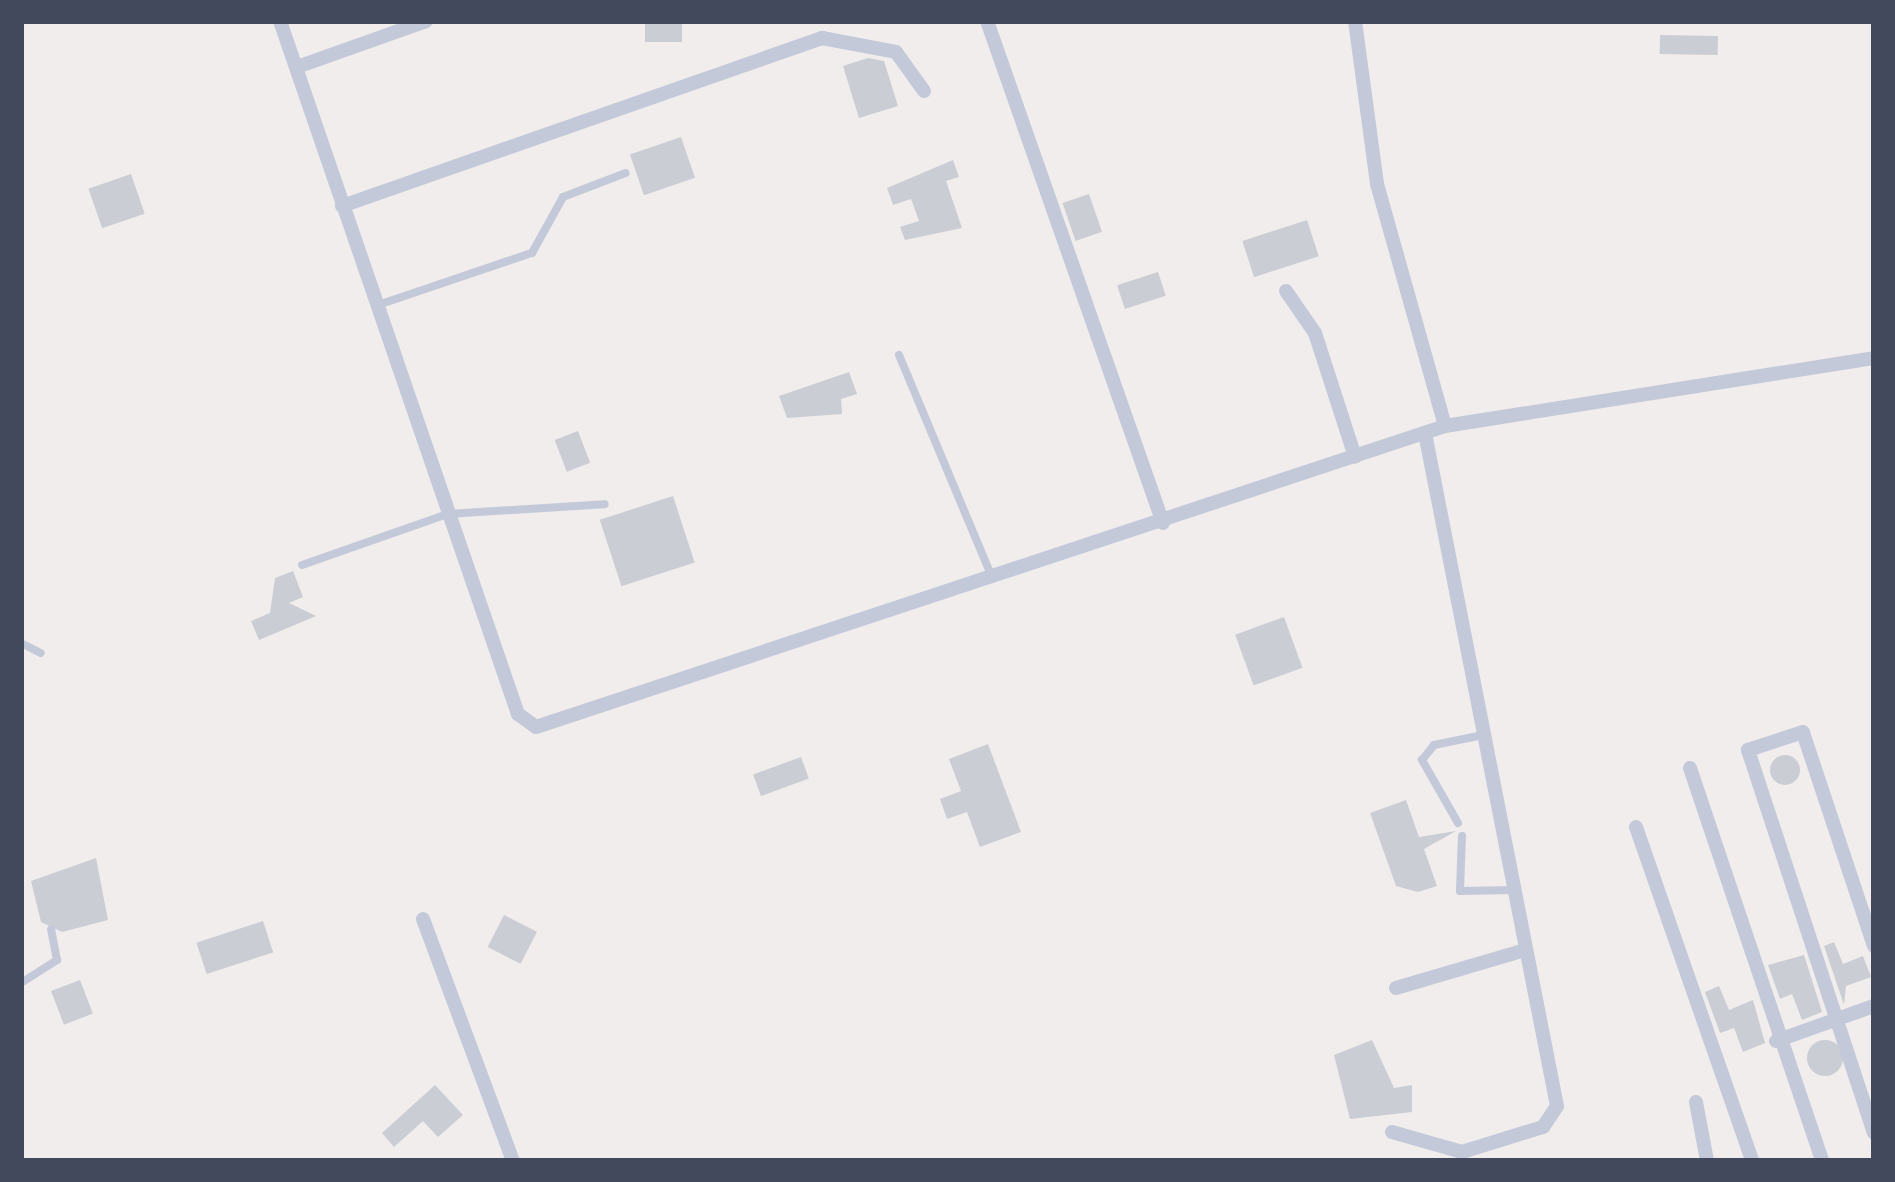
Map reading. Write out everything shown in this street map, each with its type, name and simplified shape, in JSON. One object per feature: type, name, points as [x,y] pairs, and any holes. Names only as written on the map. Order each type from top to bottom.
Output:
[{"type":"street","points":[[280,21],[518,714],[536,727],[993,580],[1445,426],[1874,358]]},
{"type":"street","points":[[297,67],[426,21]]},
{"type":"street","points":[[987,21],[1163,523]]},
{"type":"street","points":[[1355,21],[1377,184],[1445,426]]},
{"type":"street","points":[[342,206],[822,38],[896,52],[924,91]]},
{"type":"street","points":[[1286,291],[1315,333],[1355,457]]},
{"type":"street","points":[[1392,1132],[1462,1152],[1552,1121],[1525,950],[1424,433]]},
{"type":"street","points":[[1874,946],[1803,732],[1748,750],[1832,1022],[1874,1132]]},
{"type":"street","points":[[1690,768],[1776,1041],[1822,1161]]},
{"type":"street","points":[[1636,827],[1752,1161]]},
{"type":"street","points":[[423,919],[514,1161]]},
{"type":"street","points":[[1396,988],[1525,950]]},
{"type":"street","points":[[1776,1041],[1874,1006]]},
{"type":"street","points":[[1696,1102],[1707,1161]]},
{"type":"lane","points":[[375,306],[532,253],[562,197],[626,173]]},
{"type":"lane","points":[[899,355],[993,580]]},
{"type":"lane","points":[[302,565],[448,514],[605,504]]},
{"type":"lane","points":[[21,643],[41,653]]},
{"type":"lane","points":[[1458,823],[1422,760],[1434,745],[1483,735]]},
{"type":"lane","points":[[1462,836],[1460,891],[1513,890]]},
{"type":"lane","points":[[21,983],[57,960],[51,930]]},
{"type":"building","points":[[645,21],[682,21],[682,42],[645,42]]},
{"type":"building","points":[[1660,35],[1718,36],[1718,55],[1660,54]]},
{"type":"building","points":[[868,58],[884,61],[898,106],[859,118],[843,66]]},
{"type":"building","points":[[681,137],[695,178],[644,195],[630,155]]},
{"type":"building","points":[[953,160],[959,177],[946,181],[962,228],[905,240],[900,227],[919,221],[911,199],[893,205],[887,188]]},
{"type":"building","points":[[131,174],[145,214],[102,228],[88,189]]},
{"type":"building","points":[[1089,194],[1102,232],[1076,241],[1063,203]]},
{"type":"building","points":[[1307,220],[1319,256],[1254,277],[1242,241]]},
{"type":"building","points":[[1158,272],[1166,296],[1125,309],[1117,285]]},
{"type":"building","points":[[849,372],[857,394],[841,399],[842,414],[787,418],[779,396]]},
{"type":"building","points":[[578,431],[590,463],[567,472],[555,440]]},
{"type":"building","points":[[673,496],[695,563],[621,586],[600,520]]},
{"type":"building","points":[[293,571],[303,597],[289,603],[316,616],[259,640],[251,621],[270,613],[275,578]]},
{"type":"building","points":[[1284,617],[1302,668],[1254,686],[1235,635]]},
{"type":"building","points":[[988,744],[1021,832],[980,847],[967,812],[947,819],[940,799],[961,791],[949,759]]},
{"type":"building","points":[[1785,755],[1796,759],[1800,770],[1796,781],[1785,785],[1774,781],[1770,770],[1774,759]]},
{"type":"building","points":[[801,757],[809,779],[761,796],[753,774]]},
{"type":"building","points":[[1406,800],[1419,837],[1456,831],[1424,849],[1437,886],[1418,892],[1396,886],[1370,813]]},
{"type":"building","points":[[96,858],[108,920],[62,932],[41,922],[31,881]]},
{"type":"building","points":[[504,915],[537,932],[521,964],[488,947]]},
{"type":"building","points":[[263,921],[273,952],[207,974],[196,943]]},
{"type":"building","points":[[1834,942],[1843,964],[1863,956],[1871,977],[1846,986],[1844,1005],[1824,946]]},
{"type":"building","points":[[1804,955],[1822,1012],[1802,1020],[1792,994],[1780,999],[1768,965]]},
{"type":"building","points":[[80,980],[93,1014],[64,1025],[51,991]]},
{"type":"building","points":[[1719,986],[1729,1010],[1753,1000],[1765,1043],[1743,1052],[1734,1028],[1720,1033],[1705,992]]},
{"type":"building","points":[[1372,1040],[1394,1088],[1412,1085],[1412,1112],[1350,1119],[1334,1055]]},
{"type":"building","points":[[1825,1040],[1838,1045],[1843,1058],[1838,1071],[1825,1076],[1812,1071],[1807,1058],[1812,1045]]},
{"type":"building","points":[[435,1085],[463,1115],[438,1137],[423,1121],[394,1147],[382,1133]]}]
